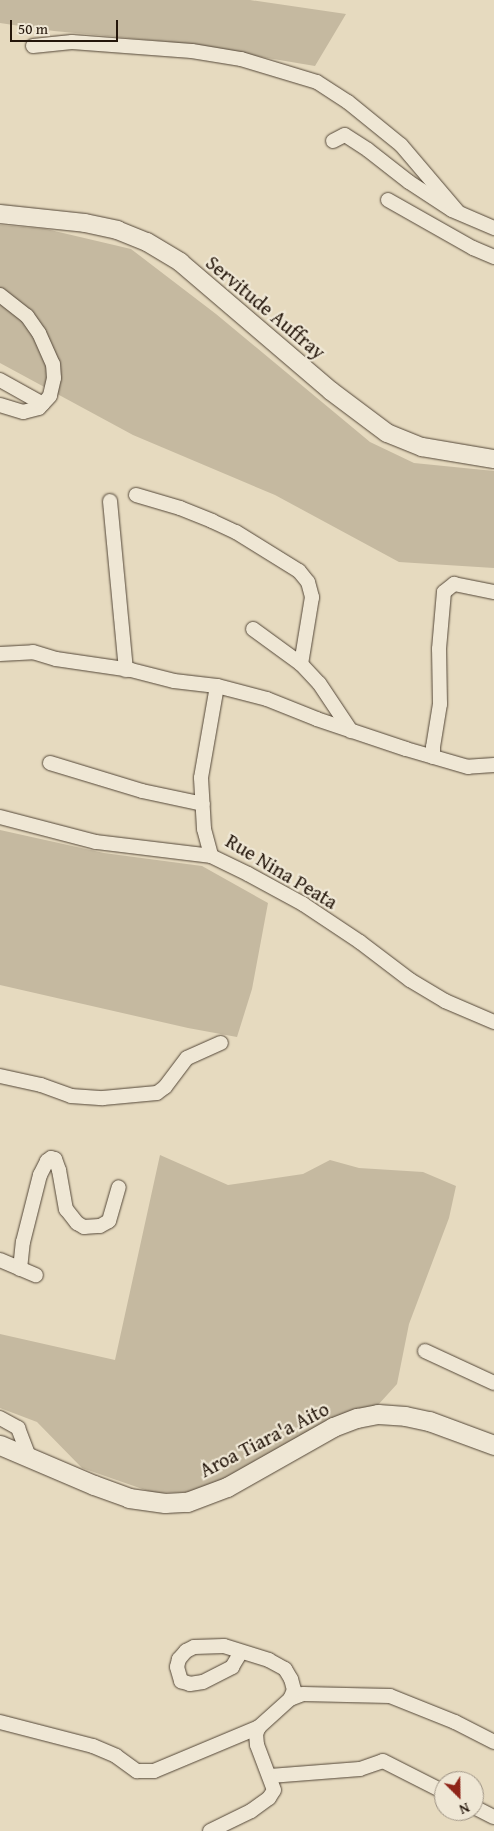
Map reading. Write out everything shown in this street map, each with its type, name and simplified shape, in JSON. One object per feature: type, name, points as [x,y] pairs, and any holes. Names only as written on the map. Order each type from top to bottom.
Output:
[{"type":"main road","name":"Aroa Tiara'a Aito","points":[[0,1445],[129,1498],[165,1503],[187,1502],[227,1488],[334,1427],[357,1418],[378,1414],[405,1416],[429,1421],[494,1446]]},
{"type":"street","points":[[33,46],[72,42],[192,51],[247,60],[317,82],[348,102],[401,144],[458,212]]},
{"type":"street","points":[[333,141],[345,135],[368,150],[408,182],[458,212],[494,228]]},
{"type":"street","points":[[388,200],[473,248],[494,257]]},
{"type":"street","name":"Servitude Auffray","points":[[0,214],[85,223],[117,230],[147,242],[180,262],[331,391],[387,433],[422,447],[494,459]]},
{"type":"street","points":[[0,295],[27,316],[39,333],[53,364],[54,384],[50,396],[43,404],[32,411],[23,412],[0,406]]},
{"type":"street","points":[[0,371],[14,386]]},
{"type":"street","points":[[0,380],[14,386],[43,404]]},
{"type":"street","points":[[136,495],[180,508],[236,532],[298,571],[308,582],[312,596],[301,664]]},
{"type":"street","points":[[110,501],[126,670]]},
{"type":"street","points":[[433,757],[432,747],[440,704],[439,649],[444,592],[454,584],[494,592]]},
{"type":"street","points":[[253,629],[301,664],[319,683],[351,731]]},
{"type":"street","points":[[0,654],[33,652],[88,665],[126,670],[174,681],[217,686],[267,699],[351,731],[468,767],[494,765]]},
{"type":"street","name":"Rue Nina Peata","points":[[217,686],[201,778],[204,829],[210,856],[303,904],[360,942],[410,980],[445,1001],[494,1022]]},
{"type":"street","points":[[50,763],[86,772],[142,791],[203,804]]},
{"type":"street","points":[[0,817],[96,842],[210,856]]},
{"type":"street","points":[[0,1076],[41,1085],[71,1096],[102,1098],[157,1093],[166,1087],[187,1058],[221,1043]]},
{"type":"street","points":[[20,1269],[23,1242],[40,1175],[47,1160],[55,1159],[59,1170],[66,1209],[77,1223],[84,1227],[100,1226],[110,1221],[119,1187]]},
{"type":"street","points":[[0,1260],[36,1276]]},
{"type":"street","points":[[425,1351],[494,1383]]},
{"type":"street","points":[[0,1418],[18,1428],[29,1457]]},
{"type":"street","points":[[241,1652],[269,1660],[285,1669],[291,1679],[294,1690],[290,1699]]},
{"type":"street","points":[[0,1722],[93,1746],[116,1756],[137,1771],[154,1771],[259,1727],[290,1699],[304,1694],[390,1696],[455,1722],[494,1742]]},
{"type":"street","points":[[210,1831],[251,1811],[269,1798],[274,1790],[257,1745],[256,1734],[259,1727]]},
{"type":"street","points":[[270,1776],[360,1768],[383,1761],[434,1787]]},
{"type":"shaded area","points":[[0,0],[250,0],[346,14],[315,66],[171,42],[54,31],[0,23]]},
{"type":"shaded area","points":[[0,225],[46,229],[131,249],[216,314],[370,442],[414,463],[494,471],[494,568],[399,562],[275,495],[133,435],[0,363]]},
{"type":"shaded area","points":[[0,830],[104,853],[202,866],[268,903],[252,989],[237,1037],[188,1028],[0,985]]},
{"type":"shaded area","points":[[160,1155],[228,1185],[303,1174],[330,1160],[359,1168],[423,1172],[456,1186],[449,1218],[409,1324],[397,1384],[378,1405],[258,1459],[200,1492],[154,1493],[82,1468],[37,1422],[0,1408],[0,1334],[115,1360]]}]
